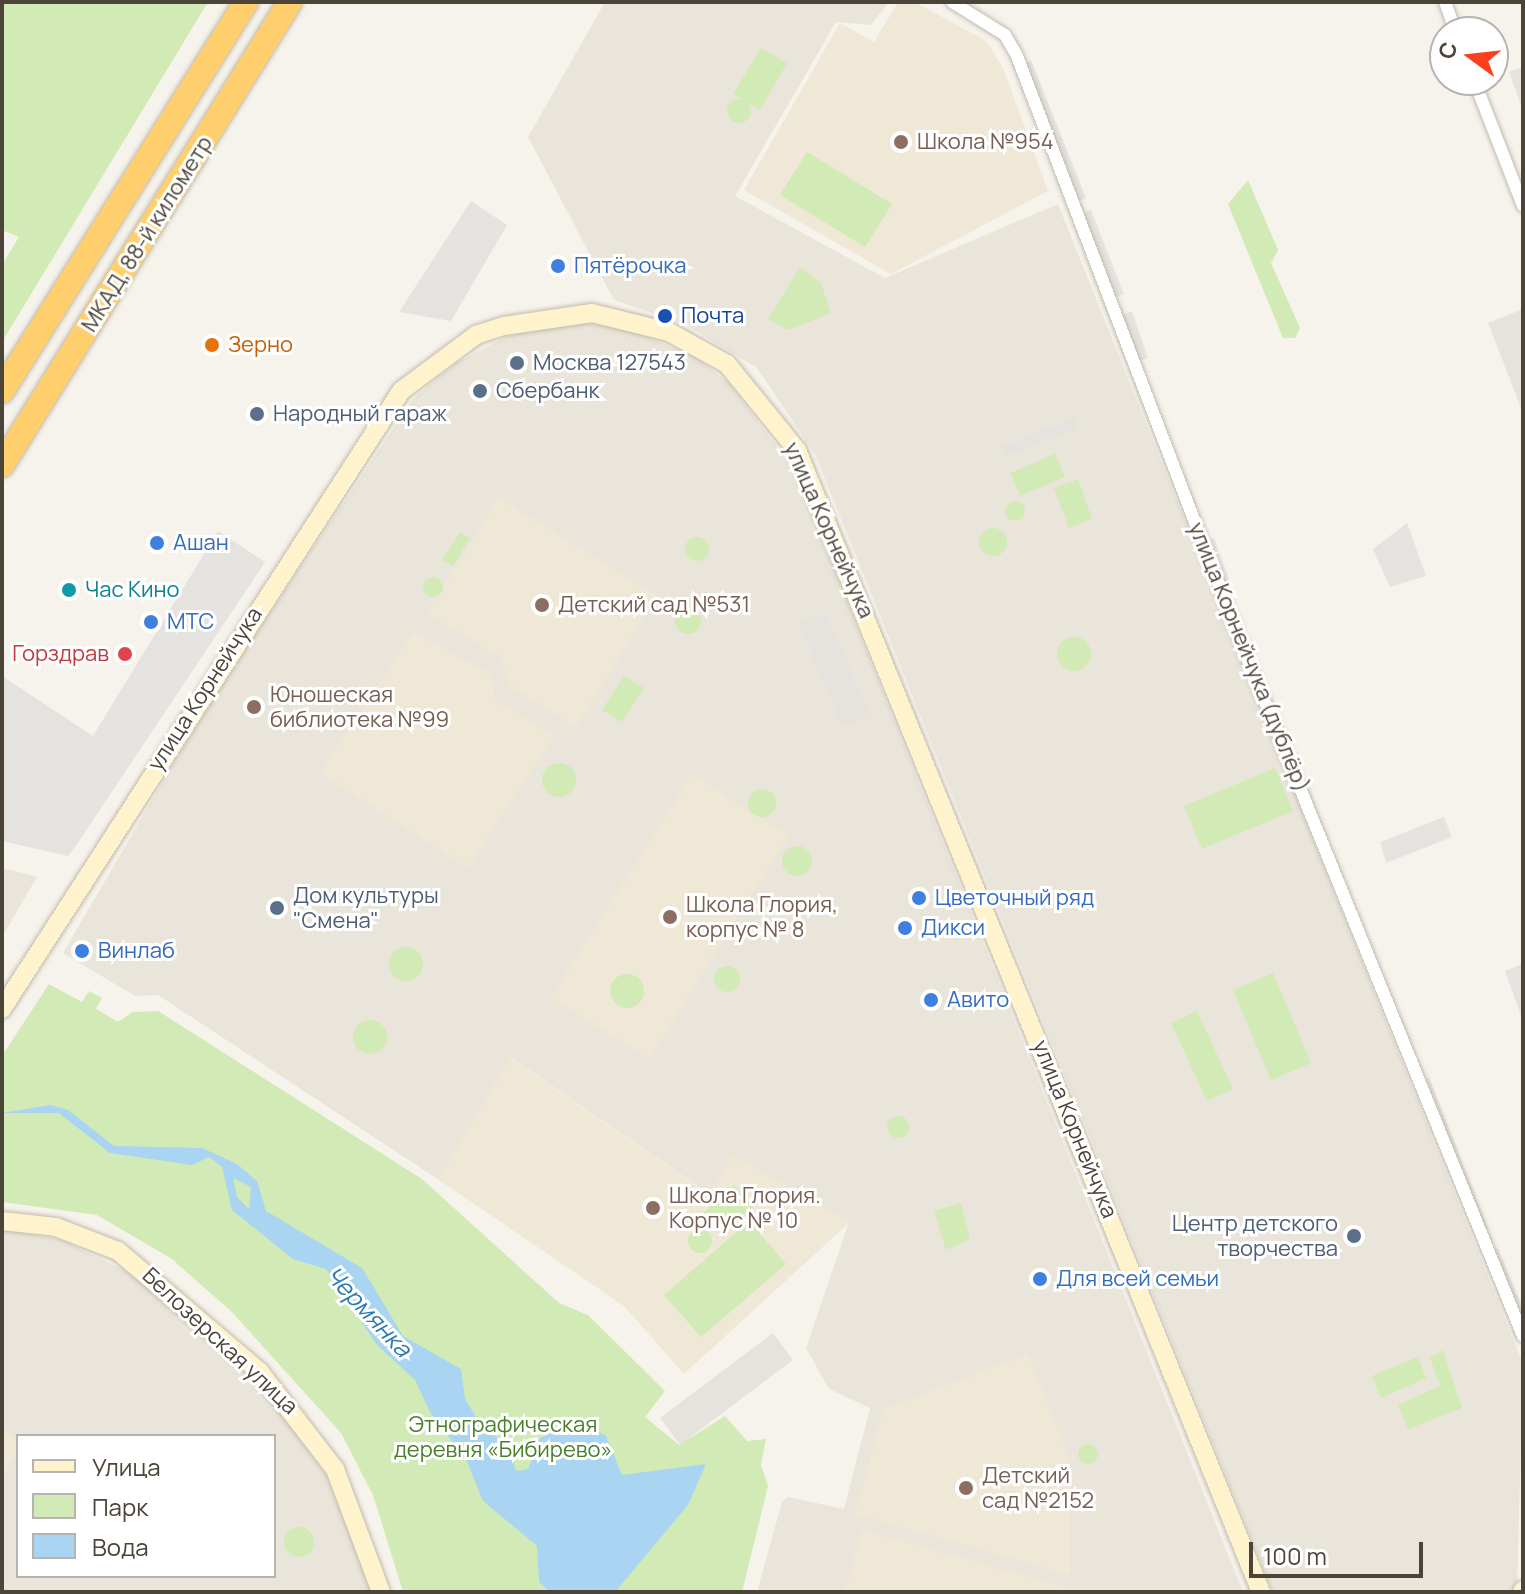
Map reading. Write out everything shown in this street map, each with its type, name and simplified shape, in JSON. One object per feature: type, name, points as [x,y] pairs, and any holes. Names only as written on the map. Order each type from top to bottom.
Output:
[{"type":"highway","name":"МКАД, 88-й километр","points":[[2,391],[246,2]]},
{"type":"highway","name":"МКАД, 88-й километр","points":[[2,465],[290,2]]},
{"type":"street","name":"улица Корнейчука (дублёр)","points":[[952,2],[1005,35],[1017,56],[1241,643],[1523,1336]]},
{"type":"street","points":[[1480,96],[1523,206]]},
{"type":"street","name":"улица Корнейчука","points":[[2,1009],[401,391],[476,335],[504,326],[592,313],[669,332],[737,374],[803,462],[1261,1592]]},
{"type":"street","name":"Белозерская улица","points":[[2,1221],[56,1227],[118,1251],[260,1372],[335,1469],[381,1592]]},
{"type":"shaded area","points":[[605,2],[889,2],[871,25],[836,22],[735,196],[885,278],[1058,204],[1523,1364],[1517,1592],[1273,1592],[815,454],[757,368],[685,324],[614,300],[528,137]]},
{"type":"shaded area","name":"Школа №954","points":[[898,2],[915,2],[986,41],[1003,68],[1048,191],[891,274],[744,190],[840,23],[874,42]]},
{"type":"shaded area","points":[[1031,60],[1086,198],[1079,201],[1025,63]]},
{"type":"shaded area","points":[[1523,67],[1523,110],[1509,72]]},
{"type":"shaded area","points":[[471,201],[507,225],[451,321],[399,312]]},
{"type":"shaded area","points":[[1091,210],[1124,294],[1116,297],[1083,213]]},
{"type":"shaded area","points":[[1523,309],[1523,413],[1488,323]]},
{"type":"shaded area","points":[[1132,311],[1148,358],[1137,362],[1122,315]]},
{"type":"shaded area","points":[[567,323],[621,326],[697,358],[729,383],[793,468],[1243,1592],[757,1592],[782,1502],[788,1497],[844,1509],[870,1408],[829,1389],[806,1348],[849,1222],[709,1194],[511,1058],[439,1180],[158,995],[135,996],[63,953],[203,713],[413,399],[456,363],[508,336]]},
{"type":"shaded area","points":[[1074,418],[1078,428],[1004,457],[1000,447]]},
{"type":"shaded area","name":"Детский сад №531","points":[[499,498],[657,596],[576,727],[510,686],[502,659],[427,613]]},
{"type":"shaded area","points":[[1407,523],[1426,576],[1390,587],[1373,549]]},
{"type":"shaded area","points":[[218,531],[265,562],[77,844],[68,856],[2,841],[2,676],[93,736]]},
{"type":"shaded area","points":[[1214,538],[1234,593],[1225,597],[1204,541]]},
{"type":"shaded area","points":[[826,612],[870,715],[842,727],[798,624]]},
{"type":"shaded area","points":[[413,632],[490,674],[495,700],[554,736],[468,868],[320,773]]},
{"type":"shaded area","name":"Школа Глория, корпус № 8","points":[[692,775],[789,836],[649,1059],[551,997]]},
{"type":"shaded area","points":[[1444,817],[1452,837],[1386,863],[1380,842]]},
{"type":"shaded area","points":[[2,868],[37,877],[2,937]]},
{"type":"shaded area","points":[[1522,964],[1523,968],[1523,1021],[1505,971]]},
{"type":"shaded area","name":"Школа Глория. Корпус № 10","points":[[510,1058],[708,1194],[733,1156],[850,1222],[684,1374],[624,1306],[439,1180]]},
{"type":"shaded area","points":[[1429,1077],[1489,1230],[1483,1232],[1423,1080]]},
{"type":"shaded area","points":[[2,1229],[62,1240],[138,1277],[254,1377],[326,1474],[372,1592],[2,1592]]},
{"type":"shaded area","points":[[1498,1248],[1523,1309],[1523,1330],[1491,1251]]},
{"type":"shaded area","points":[[773,1333],[793,1360],[680,1445],[660,1418]]},
{"type":"shaded area","name":"Детский сад №2152","points":[[1028,1354],[1070,1461],[1070,1575],[855,1514],[884,1409]]},
{"type":"shaded area","points":[[2,1428],[16,1438],[16,1457],[2,1475]]},
{"type":"shaded area","points":[[862,1530],[1079,1591],[1079,1592],[845,1592]]},
{"type":"green space","points":[[2,2],[208,2],[2,342],[2,265],[19,237],[2,230]]},
{"type":"green space","points":[[761,48],[787,63],[760,110],[733,94]]},
{"type":"green space","points":[[739,99],[748,102],[751,111],[748,120],[739,123],[730,120],[727,111],[730,102]]},
{"type":"green space","points":[[807,152],[892,204],[865,247],[780,195]]},
{"type":"green space","points":[[1248,180],[1278,250],[1271,263],[1300,328],[1295,338],[1283,338],[1228,204]]},
{"type":"green space","points":[[800,267],[821,283],[831,313],[788,330],[768,319]]},
{"type":"green space","points":[[1055,454],[1065,477],[1020,496],[1010,473]]},
{"type":"green space","points":[[1078,479],[1092,519],[1069,528],[1054,488]]},
{"type":"green space","points":[[1015,501],[1022,504],[1025,511],[1022,518],[1015,521],[1008,518],[1005,511],[1008,504]]},
{"type":"green space","points":[[993,528],[1003,532],[1007,542],[1003,552],[993,556],[983,552],[979,542],[983,532]]},
{"type":"green space","points":[[460,532],[470,538],[453,566],[442,560]]},
{"type":"green space","points":[[697,537],[708,544],[709,549],[702,560],[697,561],[686,554],[685,549],[692,538]]},
{"type":"green space","points":[[433,577],[440,580],[443,587],[440,594],[433,597],[426,594],[423,587],[426,580]]},
{"type":"green space","points":[[688,608],[697,612],[701,621],[697,630],[688,634],[679,630],[675,621],[679,612]]},
{"type":"green space","points":[[1074,637],[1086,642],[1091,654],[1086,666],[1074,671],[1062,666],[1057,654],[1062,642]]},
{"type":"green space","points":[[624,676],[644,688],[622,722],[602,710]]},
{"type":"green space","points":[[559,763],[571,768],[576,780],[571,792],[559,797],[547,792],[542,780],[547,768]]},
{"type":"green space","points":[[1275,768],[1293,811],[1202,849],[1184,806]]},
{"type":"green space","points":[[762,789],[772,793],[776,803],[772,813],[762,817],[752,813],[748,803],[752,793]]},
{"type":"green space","points":[[797,846],[808,850],[812,861],[808,872],[797,876],[786,872],[782,861],[786,850]]},
{"type":"green space","points":[[406,947],[418,952],[423,964],[418,976],[406,981],[394,976],[389,964],[394,952]]},
{"type":"green space","points":[[727,966],[736,970],[740,979],[736,988],[727,992],[718,988],[714,979],[718,970]]},
{"type":"green space","points":[[1273,973],[1311,1063],[1271,1080],[1233,990]]},
{"type":"green space","points":[[627,974],[639,979],[644,991],[639,1003],[627,1008],[615,1003],[610,991],[615,979]]},
{"type":"green space","name":"Этнографическая деревня «Бибирево»","points":[[49,984],[82,1002],[89,991],[102,998],[96,1009],[118,1022],[133,1012],[158,1011],[422,1179],[559,1303],[588,1315],[665,1391],[645,1417],[679,1445],[725,1416],[747,1441],[766,1439],[761,1465],[768,1486],[742,1592],[403,1592],[373,1495],[341,1433],[232,1312],[172,1259],[97,1215],[2,1202],[2,1056]]},
{"type":"green space","points":[[1197,1011],[1233,1089],[1207,1101],[1171,1023]]},
{"type":"green space","points":[[370,1020],[382,1025],[387,1037],[382,1049],[370,1054],[358,1049],[353,1037],[358,1025]]},
{"type":"green space","points":[[898,1116],[906,1119],[909,1127],[906,1135],[898,1138],[890,1135],[887,1127],[890,1119]]},
{"type":"green space","points":[[734,1185],[753,1207],[722,1234],[703,1213]]},
{"type":"green space","points":[[961,1203],[970,1239],[946,1250],[934,1211]]},
{"type":"green space","points":[[749,1221],[786,1264],[701,1337],[664,1295]]},
{"type":"green space","points":[[700,1229],[708,1233],[712,1241],[708,1249],[700,1253],[692,1249],[688,1241],[692,1233]]},
{"type":"green space","points":[[1443,1350],[1462,1408],[1408,1429],[1398,1405],[1440,1386],[1430,1358]]},
{"type":"green space","points":[[1418,1357],[1426,1378],[1381,1398],[1372,1376]]},
{"type":"green space","points":[[1084,1444],[1092,1444],[1098,1454],[1092,1464],[1084,1464],[1078,1458],[1078,1450]]},
{"type":"green space","points":[[299,1527],[305,1528],[313,1536],[313,1548],[305,1556],[299,1557],[293,1556],[285,1548],[284,1542],[285,1536],[293,1528]]},
{"type":"water","name":"Чермянка","points":[[51,1105],[68,1110],[114,1146],[202,1148],[237,1164],[257,1181],[266,1211],[362,1268],[403,1336],[461,1369],[465,1399],[483,1428],[509,1445],[516,1471],[528,1469],[540,1438],[580,1421],[606,1436],[622,1475],[706,1464],[688,1505],[615,1592],[550,1592],[539,1582],[537,1546],[483,1501],[466,1459],[431,1414],[415,1380],[377,1345],[326,1269],[293,1259],[232,1210],[222,1167],[209,1157],[192,1165],[110,1153],[59,1113],[2,1113]],"holes":[[[233,1178],[251,1187],[249,1209],[237,1197]]]},
{"type":"place","name":"Школа №954","points":[[901,142]]},
{"type":"place","name":"Пятёрочка","points":[[558,266]]},
{"type":"place","name":"Почта","points":[[665,316]]},
{"type":"place","name":"Зерно","points":[[212,345]]},
{"type":"place","name":"Москва 127543","points":[[517,363]]},
{"type":"place","name":"Сбербанк","points":[[480,391]]},
{"type":"place","name":"Народный гараж","points":[[257,414]]},
{"type":"place","name":"Ашан","points":[[157,543]]},
{"type":"place","name":"Час Кино","points":[[69,590]]},
{"type":"place","name":"Детский сад №531","points":[[542,605]]},
{"type":"place","name":"МТС","points":[[151,622]]},
{"type":"place","name":"Горздрав","points":[[125,654]]},
{"type":"place","name":"Юношеская библиотека №99","points":[[254,707]]},
{"type":"place","name":"Цветочный ряд","points":[[919,898]]},
{"type":"place","name":"Дом культуры \"Смена\"","points":[[277,908]]},
{"type":"place","name":"Школа Глория, корпус № 8","points":[[670,917]]},
{"type":"place","name":"Дикси","points":[[905,928]]},
{"type":"place","name":"Винлаб","points":[[82,951]]},
{"type":"place","name":"Авито","points":[[931,1000]]},
{"type":"place","name":"Школа Глория. Корпус № 10","points":[[653,1208]]},
{"type":"place","name":"Центр детского творчества","points":[[1354,1236]]},
{"type":"place","name":"Для всей семьи","points":[[1040,1279]]},
{"type":"place","name":"Детский сад №2152","points":[[966,1488]]}]
